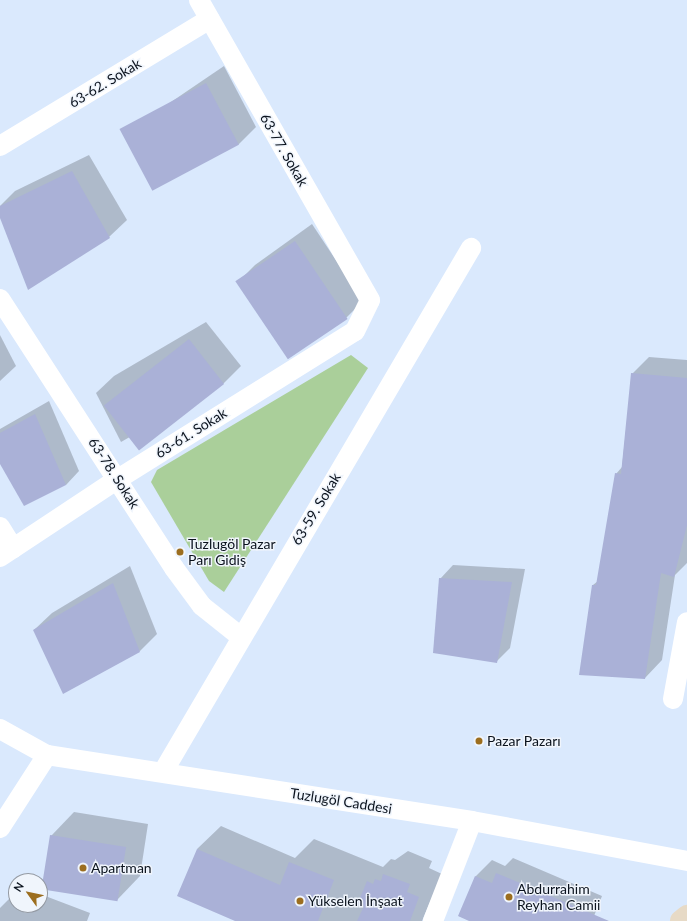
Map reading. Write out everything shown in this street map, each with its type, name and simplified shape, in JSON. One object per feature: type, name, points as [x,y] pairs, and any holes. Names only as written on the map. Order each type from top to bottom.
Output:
[{"type":"street","name":"63-77. Sokak","points":[[199,0],[370,300]]},
{"type":"street","name":"63-62. Sokak","points":[[0,146],[210,19]]},
{"type":"street","name":"63-59. Sokak","points":[[163,772],[471,248]]},
{"type":"street","name":"63-78. Sokak","points":[[0,298],[174,568],[202,606],[241,637]]},
{"type":"street","name":"63-61. Sokak","points":[[6,552],[118,479],[355,331],[370,300]]},
{"type":"street","points":[[0,527],[6,552]]},
{"type":"street","points":[[673,699],[687,622]]},
{"type":"street","name":"Tuzlugöl Caddesi","points":[[0,729],[47,755],[163,772],[472,822],[687,861]]},
{"type":"street","points":[[0,828],[47,755]]},
{"type":"street","points":[[433,921],[472,822]]},
{"type":"street","points":[[682,921],[687,916]]},
{"type":"green space","points":[[351,355],[368,368],[224,592],[209,581],[151,482],[157,470]]},
{"type":"building","points":[[206,83],[239,145],[152,191],[119,129]]},
{"type":"building","points":[[72,171],[110,238],[28,290],[0,218],[0,206]]},
{"type":"building","points":[[295,241],[348,319],[288,359],[235,281]]},
{"type":"building","points":[[189,339],[224,384],[139,450],[104,405]]},
{"type":"building","points":[[631,373],[687,378],[687,525],[674,577],[661,573],[645,679],[579,675],[592,585],[596,585],[615,473],[621,474]]},
{"type":"building","points":[[35,414],[66,485],[24,506],[0,464],[0,433]]},
{"type":"building","points":[[439,578],[512,582],[497,663],[433,653]]},
{"type":"building","points":[[113,583],[140,652],[63,694],[33,630]]},
{"type":"building","name":"Apartman","points":[[50,835],[126,847],[117,901],[48,890],[48,873],[44,873]]},
{"type":"building","points":[[197,849],[280,885],[289,862],[334,880],[318,921],[235,921],[177,896]]},
{"type":"building","name":"Abdurrahim Reyhan Camii","points":[[496,873],[609,921],[469,921],[458,916],[475,876],[492,883]]},
{"type":"building","points":[[383,874],[410,884],[407,892],[419,897],[410,921],[357,921],[364,906],[358,903],[367,881],[373,884],[375,879],[381,881]]},
{"type":"place","name":"Tuzlugöl Pazar Parı Gidiş","points":[[180,552]]},
{"type":"place","name":"Pazar Pazarı","points":[[479,741]]},
{"type":"place","name":"Apartman","points":[[83,868]]},
{"type":"place","name":"Abdurrahim Reyhan Camii","points":[[509,897]]},
{"type":"place","name":"Yükselen İnşaat","points":[[300,901]]}]
